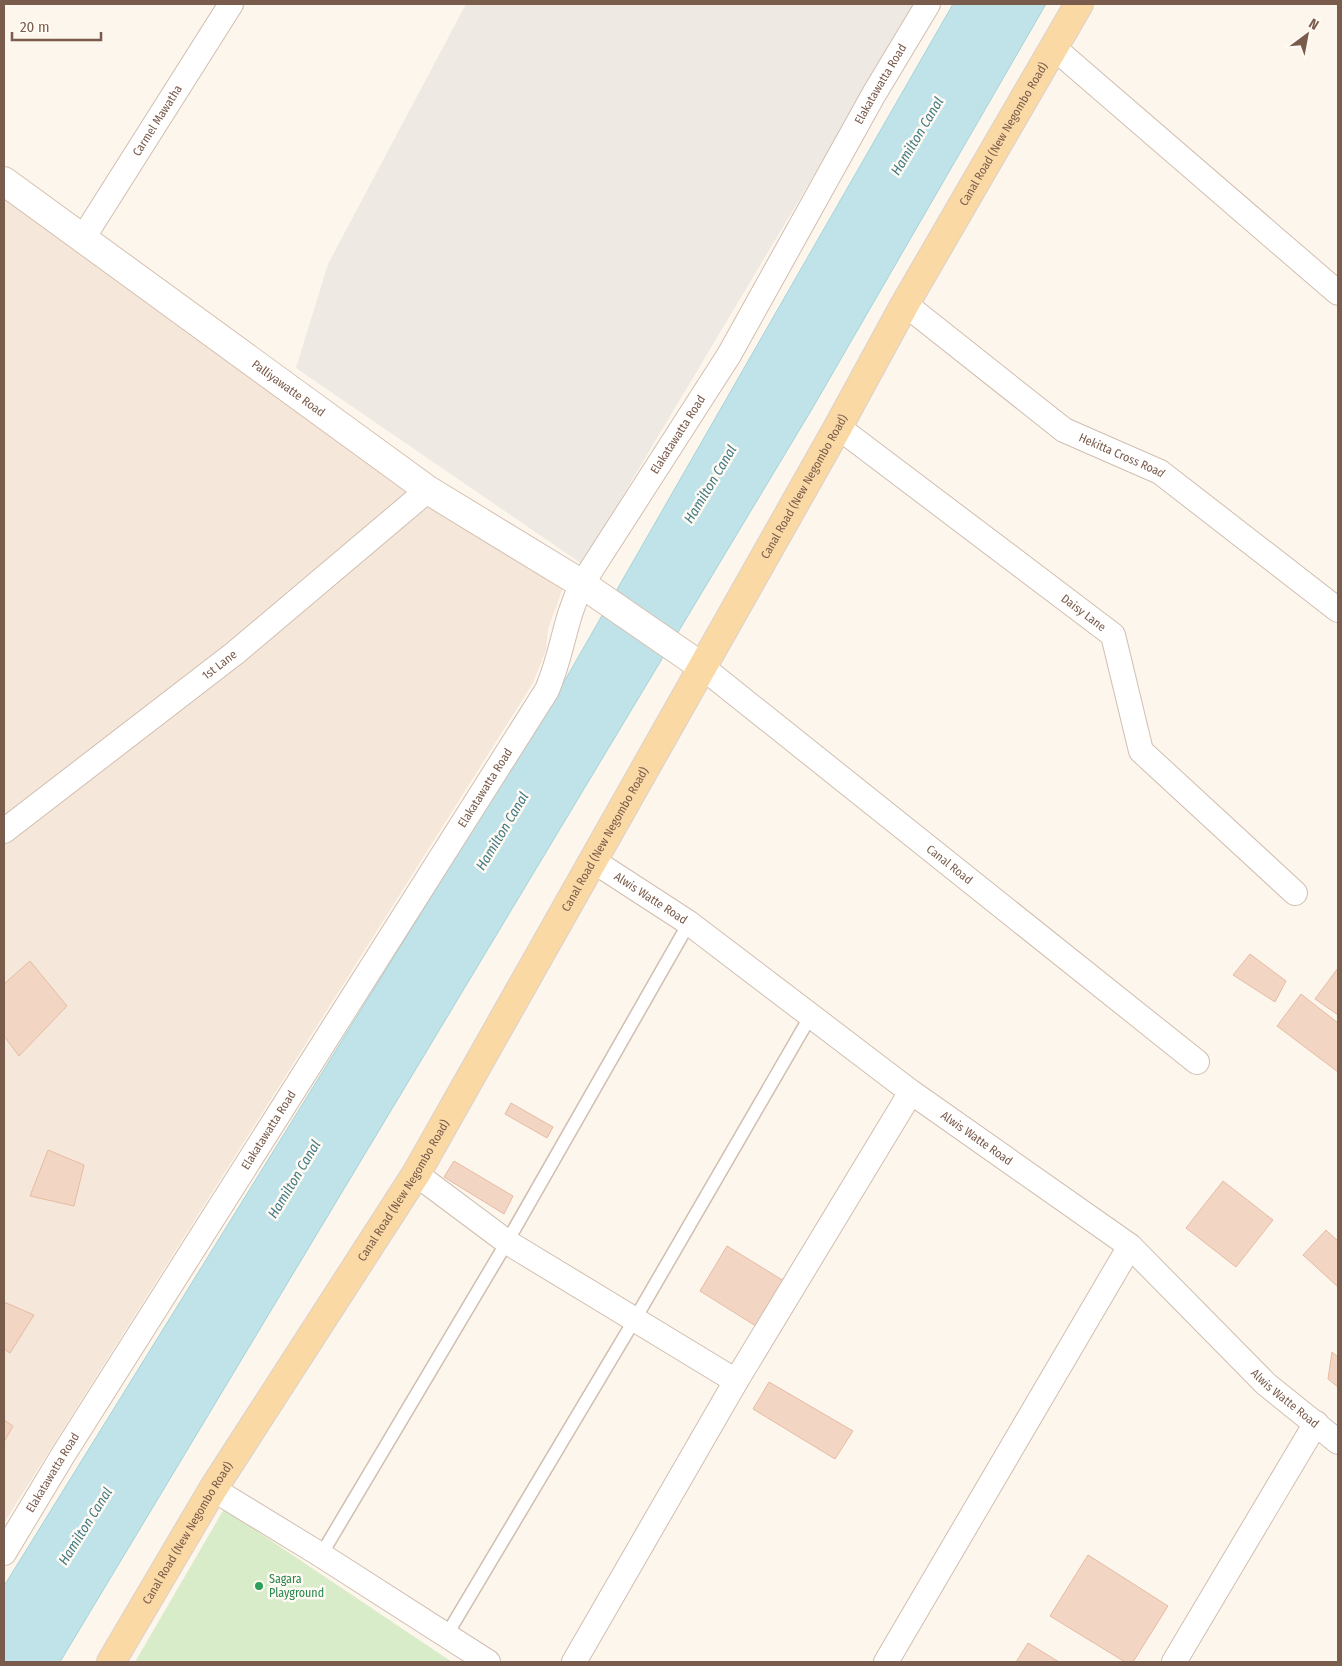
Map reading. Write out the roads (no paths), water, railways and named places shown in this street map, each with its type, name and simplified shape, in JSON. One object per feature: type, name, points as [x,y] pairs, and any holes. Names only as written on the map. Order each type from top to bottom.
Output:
[{"type":"main road","name":"Canal Road (New Negombo Road)","points":[[111,1662],[213,1489],[416,1174],[701,666],[838,428],[905,304],[1079,4]]},
{"type":"street","name":"Carmel Mawatha","points":[[83,238],[232,4]]},
{"type":"street","name":"Elakatawatta Road","points":[[4,1553],[63,1455],[547,690],[561,653],[563,632],[582,584],[729,356],[874,94],[928,4]]},
{"type":"street","points":[[1053,47],[1338,293]]},
{"type":"street","name":"Palliyawatte Road","points":[[4,181],[428,490],[582,584],[701,666]]},
{"type":"street","name":"Hekitta Cross Road","points":[[905,304],[1064,430],[1160,472],[1338,610]]},
{"type":"street","name":"Daisy Lane","points":[[838,428],[1113,634],[1141,751],[1295,894]]},
{"type":"street","name":"1st Lane","points":[[4,831],[235,653],[428,490]]},
{"type":"street","name":"Canal Road","points":[[701,666],[1197,1062]]},
{"type":"street","name":"Alwis Watte Road","points":[[592,860],[689,923],[810,1017],[911,1092],[1130,1246],[1266,1384],[1338,1442]]},
{"type":"street","points":[[574,1662],[736,1381],[911,1092]]},
{"type":"street","points":[[416,1174],[506,1242],[736,1381]]},
{"type":"street","points":[[886,1662],[1130,1246]]},
{"type":"street","points":[[1174,1662],[1316,1423]]},
{"type":"street","points":[[213,1489],[321,1555],[488,1662]]},
{"type":"lane","points":[[321,1555],[506,1242],[689,923]]},
{"type":"lane","points":[[446,1636],[635,1319],[810,1017]]},
{"type":"water","name":"Hamilton Canal","points":[[953,4],[1046,4],[812,409],[60,1662],[4,1662],[4,1586],[561,687]]},
{"type":"place","name":"Sagara Playground","points":[[259,1586]]}]
